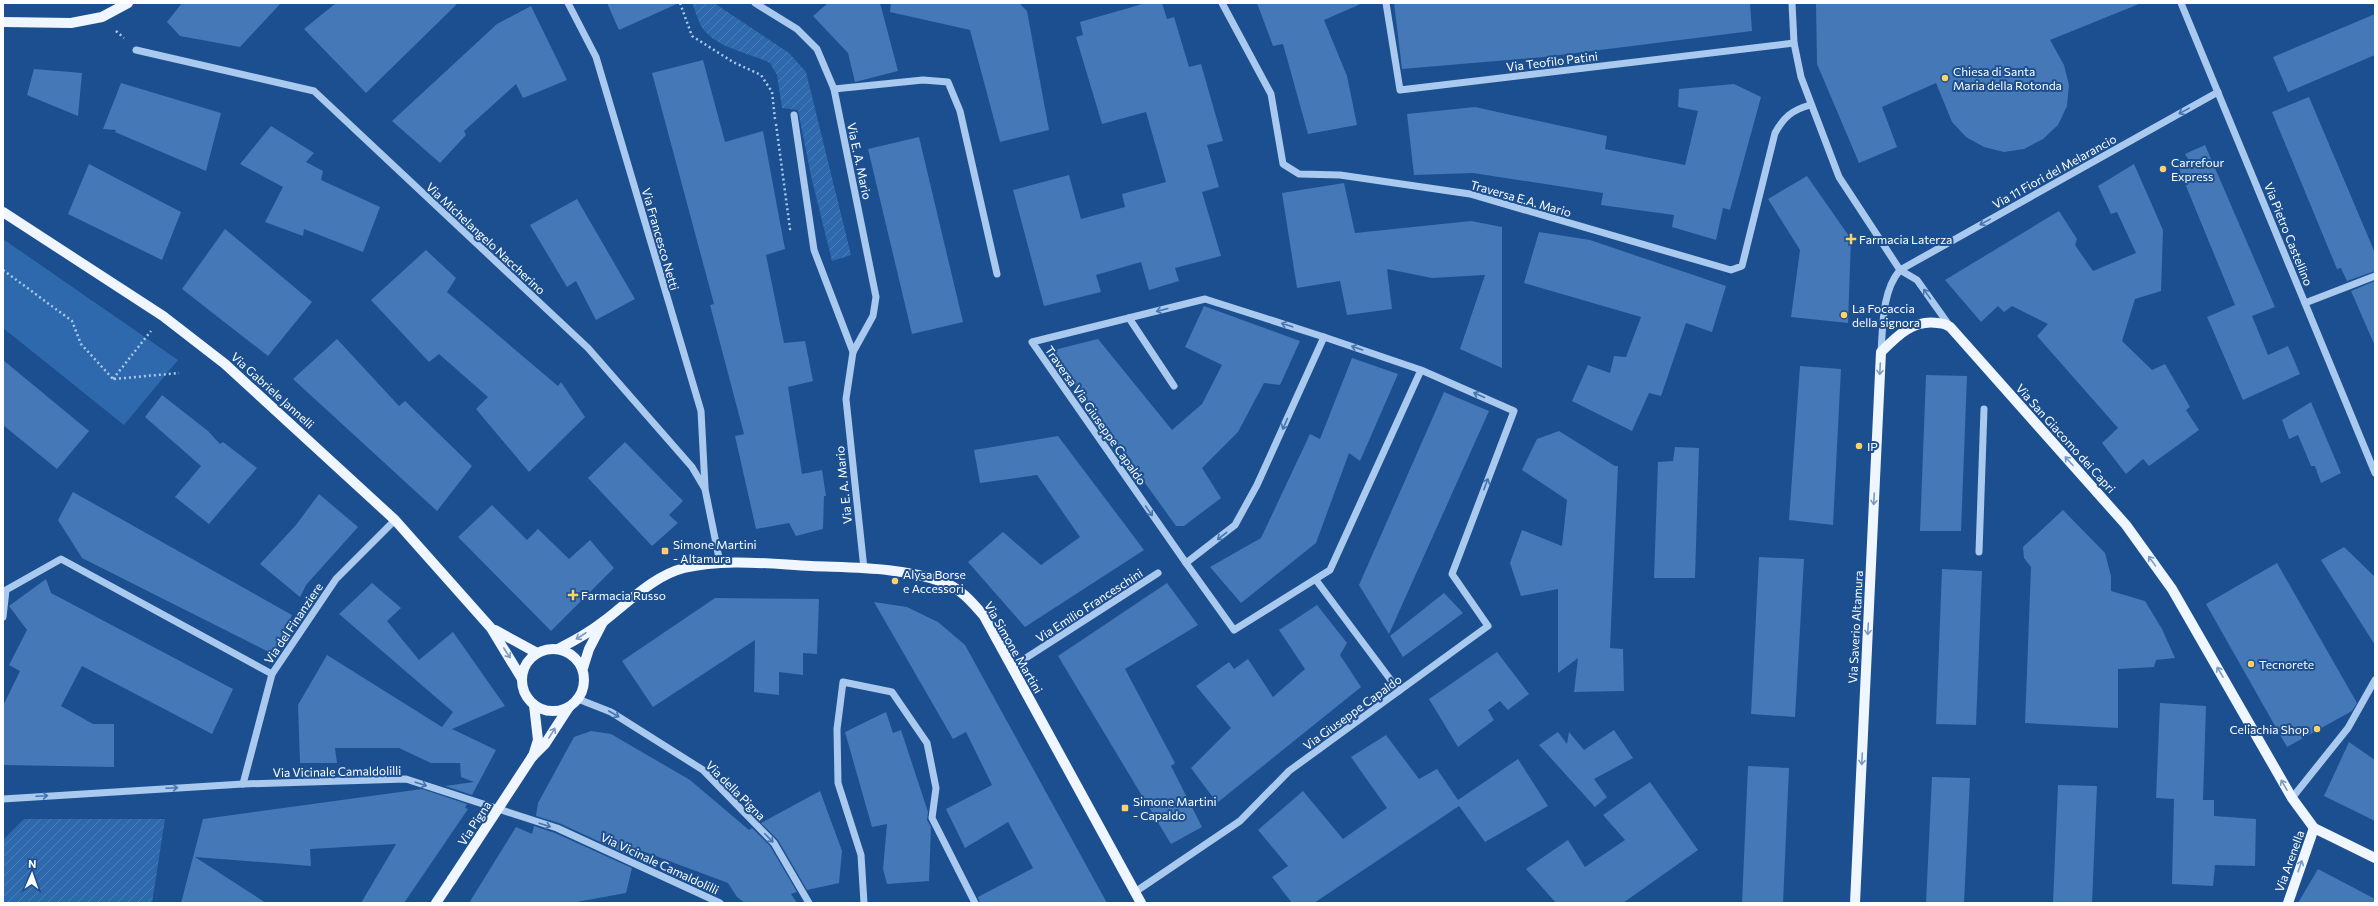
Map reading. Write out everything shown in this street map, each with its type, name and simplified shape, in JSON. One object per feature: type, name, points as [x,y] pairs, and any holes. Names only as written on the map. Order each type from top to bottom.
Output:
[{"type":"main road","points":[[3,22],[71,23],[102,17],[128,3]]},
{"type":"main road","name":"Via Gabriele Jannelli","points":[[3,212],[163,316],[225,364],[395,520],[491,628],[522,679]]},
{"type":"main road","points":[[1881,352],[1898,335],[1910,327],[1929,322],[1949,325]]},
{"type":"main road","name":"Via San Giacomo dei Capri","points":[[1949,325],[2126,525],[2172,589],[2292,798],[2314,828],[2375,858]]},
{"type":"main road","name":"Via Saverio Altamura","points":[[1855,903],[1881,352]]},
{"type":"main road","name":"Via Simone Martini","points":[[558,649],[603,622],[654,582],[684,568],[720,563],[864,569],[908,574],[943,582],[957,589],[972,601],[984,616],[1141,903]]},
{"type":"main road","name":"Via Simone Martini","points":[[583,668],[589,649],[603,622]]},
{"type":"main road","name":"Via Gabriele Jannelli","points":[[491,628],[537,653]]},
{"type":"main road","points":[[547,649],[558,649],[568,652],[577,659],[583,668],[585,678],[584,689],[578,699],[569,707],[552,711],[534,704],[523,689],[522,679],[529,660],[537,653],[547,649]]},
{"type":"main road","name":"Via Pigna","points":[[532,758],[538,740],[534,704]]},
{"type":"main road","name":"Via Pigna","points":[[436,903],[532,758],[545,744],[569,707]]},
{"type":"main road","name":"Via Arenella","points":[[2288,903],[2314,828]]},
{"type":"street","name":"Via Francesco Netti","points":[[568,3],[596,57],[701,411],[705,489]]},
{"type":"street","name":"Via E. A. Mario","points":[[755,3],[797,29],[817,49],[834,89],[876,297],[873,316],[853,352],[846,385],[846,418],[864,569]]},
{"type":"street","name":"Traversa E.A. Mario","points":[[1222,3],[1271,94],[1283,164],[1299,174],[1340,175],[1470,194],[1731,270],[1742,266],[1776,133],[1782,119],[1795,110],[1810,105]]},
{"type":"street","name":"Via Teofilo Patini","points":[[1386,3],[1400,90],[1794,43]]},
{"type":"street","name":"Via San Giacomo dei Capri","points":[[1792,3],[1794,43],[1801,77],[1810,105],[1839,177],[1900,270],[1917,280],[1949,325]]},
{"type":"street","name":"Via Pietro Castellino","points":[[2181,3],[2375,473]]},
{"type":"street","name":"Via Michelangelo Naccherino","points":[[136,50],[314,91],[588,348],[692,467],[705,489],[720,563]]},
{"type":"street","points":[[834,89],[923,80],[948,82],[960,111],[997,274]]},
{"type":"street","name":"Via 11 Fiori del Melarancio","points":[[1900,270],[2218,92]]},
{"type":"street","points":[[794,115],[814,250],[853,352]]},
{"type":"street","name":"Via Saverio Altamura","points":[[1881,352],[1884,316],[1891,280],[1900,270]]},
{"type":"street","points":[[2305,303],[2375,276]]},
{"type":"street","name":"Traversa Via Giuseppe Capaldo","points":[[1186,563],[1032,342],[1205,299],[1324,337],[1420,370],[1514,411],[1472,520]]},
{"type":"street","points":[[1129,318],[1174,386]]},
{"type":"street","points":[[1324,337],[1257,485],[1235,525],[1186,563],[1234,630],[1330,570],[1420,370]]},
{"type":"street","points":[[1979,552],[1984,409]]},
{"type":"street","name":"Via del Finanziere","points":[[243,784],[272,674],[336,579],[395,520]]},
{"type":"street","name":"Via Giuseppe Capaldo","points":[[1135,892],[1240,821],[1289,771],[1488,626],[1452,574],[1472,520]]},
{"type":"street","points":[[3,617],[6,590],[61,559],[272,674]]},
{"type":"street","name":"Via Emilio Franceschini","points":[[1012,667],[1158,573]]},
{"type":"street","points":[[1316,580],[1399,691]]},
{"type":"street","points":[[2292,798],[2348,728],[2375,680]]},
{"type":"street","points":[[864,903],[861,855],[838,783],[837,729],[843,682],[892,692],[927,743],[936,788],[932,818],[975,903]]},
{"type":"street","name":"Via della Pigna","points":[[578,699],[611,712],[703,770],[774,843],[809,903]]},
{"type":"street","name":"Via Vicinale Camaldolilli","points":[[3,799],[243,784],[406,779],[557,828],[720,903]]},
{"type":"path","points":[[680,3],[692,36],[732,62],[761,75],[772,92],[790,229]]},
{"type":"path","points":[[102,17],[136,50]]},
{"type":"path","points":[[3,270],[72,321],[81,344],[113,379]]},
{"type":"path","points":[[113,379],[163,316]]},
{"type":"path","points":[[113,379],[179,373]]},
{"type":"shaded area","points":[[692,3],[714,3],[789,53],[806,72],[851,255],[832,261],[811,176],[798,110],[782,108],[777,75],[770,63],[713,39],[700,24]]},
{"type":"shaded area","points":[[3,239],[178,360],[124,425],[3,328]]},
{"type":"shaded area","points":[[24,819],[165,819],[152,903],[3,903],[3,840]]},
{"type":"building","points":[[182,3],[281,3],[240,47],[180,36],[167,22]]},
{"type":"building","points":[[336,3],[458,3],[366,93],[304,29]]},
{"type":"building","points":[[607,3],[679,3],[619,30]]},
{"type":"building","points":[[828,3],[880,3],[898,71],[855,82],[848,53],[813,16]]},
{"type":"building","points":[[891,3],[1019,3],[1027,11],[1049,130],[1000,142],[970,30],[890,12]]},
{"type":"building","points":[[1146,3],[1162,3],[1167,19],[1174,17],[1189,67],[1201,64],[1223,141],[1207,145],[1219,187],[1202,192],[1221,256],[1175,268],[1179,281],[1149,290],[1141,262],[1096,275],[1101,292],[1044,306],[1013,190],[1069,175],[1081,219],[1125,207],[1122,194],[1166,182],[1146,112],[1102,124],[1076,37],[1083,35],[1080,22]]},
{"type":"building","points":[[1257,3],[1363,3],[1324,20],[1347,76],[1357,125],[1308,134],[1283,44],[1273,46]]},
{"type":"building","points":[[1394,3],[1750,3],[1752,31],[1544,57],[1402,69]]},
{"type":"building","name":"Chiesa di Santa Maria della Rotonda","points":[[1816,3],[2139,4],[2050,40],[2064,65],[2069,85],[2067,106],[2058,125],[2043,139],[2024,149],[2004,152],[1984,147],[1966,137],[1952,122],[1936,83],[1882,107],[1897,147],[1859,163],[1817,64]]},
{"type":"building","points":[[531,6],[567,80],[523,98],[516,84],[464,131],[466,135],[440,163],[392,121],[497,24]]},
{"type":"building","points":[[2375,14],[2375,55],[2288,92],[2273,57]]},
{"type":"building","points":[[703,60],[725,142],[763,131],[785,249],[766,255],[784,343],[805,341],[813,381],[788,387],[802,474],[822,470],[826,496],[824,496],[823,529],[796,536],[789,523],[756,529],[735,436],[744,434],[710,305],[714,304],[652,73]]},
{"type":"building","points":[[34,69],[82,73],[78,116],[27,95]]},
{"type":"building","points":[[121,83],[221,113],[206,171],[115,132],[116,130],[103,129]]},
{"type":"building","points":[[1734,84],[1761,97],[1730,210],[1723,208],[1716,240],[1672,227],[1674,215],[1601,205],[1603,193],[1473,173],[1414,175],[1407,114],[1475,107],[1607,136],[1605,149],[1685,165],[1698,111],[1678,107],[1679,89]]},
{"type":"building","points":[[2309,97],[2375,253],[2375,271],[2347,281],[2341,268],[2337,269],[2272,112]]},
{"type":"building","points":[[271,126],[314,153],[306,162],[323,171],[321,180],[380,207],[363,252],[304,229],[303,236],[265,222],[283,187],[240,164]]},
{"type":"building","points":[[919,137],[963,322],[912,334],[868,149]]},
{"type":"building","points":[[2205,145],[2275,307],[2252,316],[2268,355],[2288,346],[2300,374],[2243,400],[2207,317],[2235,305],[2179,169],[2190,162],[2185,154]]},
{"type":"building","points":[[89,164],[181,212],[162,260],[68,214]]},
{"type":"building","points":[[2134,164],[2163,230],[2161,291],[2135,299],[2122,341],[2152,370],[2165,364],[2190,407],[2186,410],[2199,430],[2149,466],[2143,459],[2126,474],[2102,443],[2118,428],[2037,336],[2048,324],[2012,306],[2004,312],[1998,306],[1981,322],[1945,280],[2059,211],[2077,239],[2075,245],[2093,271],[2136,253],[2117,212],[2111,214],[2098,186]]},
{"type":"building","points":[[1807,176],[1851,239],[1848,323],[1791,317],[1800,250],[1768,199]]},
{"type":"building","points":[[1344,183],[1355,233],[1471,221],[1502,227],[1502,368],[1460,349],[1485,275],[1432,278],[1387,269],[1392,309],[1347,315],[1340,281],[1297,288],[1282,193]]},
{"type":"building","points":[[577,199],[635,299],[596,320],[576,281],[567,287],[530,225]]},
{"type":"building","points":[[225,229],[312,302],[268,356],[182,289]]},
{"type":"building","points":[[1539,232],[1590,240],[1726,286],[1712,332],[1686,323],[1661,396],[1649,393],[1632,431],[1572,401],[1588,365],[1610,373],[1614,356],[1626,357],[1641,317],[1524,283]]},
{"type":"building","points":[[426,250],[456,278],[447,292],[558,386],[561,382],[585,417],[529,472],[476,409],[488,397],[439,354],[429,362],[371,300]]},
{"type":"building","points":[[2375,281],[2375,346],[2351,291]]},
{"type":"building","points":[[1204,306],[1300,341],[1280,385],[1264,383],[1238,432],[1202,468],[1221,498],[1184,526],[1176,526],[1050,351],[1098,339],[1172,430],[1202,404],[1222,365],[1185,347]]},
{"type":"building","points":[[337,339],[399,406],[405,401],[472,466],[437,511],[293,379]]},
{"type":"building","points":[[1352,358],[1398,374],[1360,461],[1349,453],[1316,543],[1241,603],[1210,567],[1261,538],[1310,434],[1320,439]]},
{"type":"building","points":[[3,360],[89,431],[57,469],[3,425]]},
{"type":"building","points":[[1800,366],[1841,369],[1833,525],[1789,520]]},
{"type":"building","points":[[1926,375],[1967,376],[1961,531],[1920,531]]},
{"type":"building","points":[[1444,392],[1489,411],[1389,634],[1359,585]]},
{"type":"building","points":[[162,395],[208,431],[220,444],[223,442],[257,468],[209,524],[175,497],[201,466],[145,417]]},
{"type":"building","points":[[2311,402],[2341,473],[2321,483],[2315,466],[2311,466],[2298,435],[2289,439],[2282,420]]},
{"type":"building","points":[[1559,431],[1615,466],[1618,466],[1610,648],[1623,649],[1624,691],[1574,692],[1578,658],[1558,673],[1558,589],[1521,596],[1510,563],[1522,530],[1562,546],[1567,500],[1522,470],[1537,439]]},
{"type":"building","points":[[1058,436],[1144,550],[1025,627],[968,562],[1003,532],[1041,565],[1080,537],[1037,475],[980,483],[974,450]]},
{"type":"building","points":[[625,442],[683,501],[669,515],[678,523],[652,546],[588,478]]},
{"type":"building","points":[[1675,447],[1699,448],[1695,578],[1654,578],[1658,462],[1673,461]]},
{"type":"building","points":[[73,492],[292,615],[273,654],[82,558],[58,520]]},
{"type":"building","points":[[319,494],[358,527],[306,585],[300,597],[260,564],[296,525]]},
{"type":"building","points":[[492,505],[527,540],[538,529],[569,559],[590,540],[614,568],[551,631],[458,537]]},
{"type":"building","points":[[2063,510],[2105,553],[2111,576],[2111,591],[2145,601],[2162,629],[2175,658],[2156,660],[2154,667],[2118,669],[2118,728],[2025,723],[2031,567],[2024,558],[2023,547]]},
{"type":"building","points":[[2344,547],[2375,577],[2375,645],[2321,560]]},
{"type":"building","points":[[1759,557],[1804,559],[1795,717],[1751,714]]},
{"type":"building","points":[[2277,563],[2357,703],[2352,711],[2287,747],[2206,604]]},
{"type":"building","points":[[1942,569],[1982,571],[1976,725],[1936,724]]},
{"type":"building","points":[[46,579],[51,593],[233,689],[212,734],[82,666],[61,706],[93,724],[114,724],[114,767],[3,765],[3,706],[20,671],[9,665],[27,630],[9,606]]},
{"type":"building","points":[[372,583],[401,608],[387,621],[419,660],[453,632],[505,706],[452,729],[496,750],[472,795],[445,786],[474,782],[461,777],[460,763],[431,763],[399,748],[335,748],[337,763],[300,763],[298,705],[327,655],[442,727],[453,712],[339,614]]},
{"type":"building","points":[[1167,583],[1198,625],[1125,669],[1175,763],[1171,766],[1202,827],[1171,844],[1058,656]]},
{"type":"building","points":[[1444,593],[1463,613],[1403,657],[1390,636]]},
{"type":"building","points":[[715,598],[819,599],[817,654],[803,653],[803,675],[779,672],[779,695],[754,692],[755,640],[653,707],[622,661]]},
{"type":"building","points":[[874,602],[907,607],[938,622],[965,645],[1107,903],[980,903],[978,897],[1033,868],[1008,822],[965,848],[946,809],[992,785],[966,732],[953,739]]},
{"type":"building","points":[[1317,605],[1347,643],[1340,655],[1361,687],[1217,803],[1191,768],[1231,728],[1196,686],[1229,662],[1234,669],[1248,659],[1273,697],[1305,669],[1279,630]]},
{"type":"building","points":[[1497,652],[1529,694],[1508,710],[1500,701],[1488,710],[1494,720],[1458,747],[1429,699]]},
{"type":"building","points":[[2160,703],[2206,706],[2203,800],[2214,800],[2214,816],[2256,819],[2255,866],[2215,865],[2213,886],[2172,884],[2174,799],[2156,798]]},
{"type":"building","points":[[886,712],[893,733],[901,730],[928,812],[927,820],[931,827],[929,881],[887,884],[883,869],[887,824],[872,827],[845,732]]},
{"type":"building","points":[[1614,730],[1633,758],[1594,779],[1607,797],[1595,807],[1539,745],[1558,732],[1567,744],[1569,732],[1584,750]]},
{"type":"building","points":[[591,731],[611,734],[690,780],[749,830],[752,828],[770,846],[797,892],[791,894],[797,903],[745,903],[737,897],[728,883],[637,849],[635,858],[559,823],[536,816],[538,803],[574,737]]},
{"type":"building","points":[[1386,735],[1419,779],[1437,769],[1458,800],[1518,759],[1548,806],[1485,842],[1459,806],[1314,903],[1292,903],[1272,877],[1288,866],[1258,830],[1303,791],[1343,839],[1387,808],[1351,757]]},
{"type":"building","points":[[2349,742],[2375,760],[2375,821],[2324,796]]},
{"type":"building","points":[[1748,766],[1789,768],[1783,903],[1742,903]]},
{"type":"building","points":[[1932,777],[1970,778],[1964,903],[1926,903]]},
{"type":"building","points":[[1650,782],[1698,850],[1623,903],[1556,903],[1526,869],[1568,840],[1585,867],[1625,840],[1603,815]]},
{"type":"building","points":[[2058,785],[2097,786],[2092,903],[2053,903]]},
{"type":"building","points":[[422,789],[467,804],[465,808],[468,809],[404,903],[361,903],[396,844],[310,849],[311,866],[195,857],[266,903],[181,903],[203,819]]},
{"type":"building","points":[[820,791],[842,851],[839,883],[807,890],[778,840],[761,823]]},
{"type":"building","points":[[534,826],[555,833],[632,868],[626,893],[571,903],[469,903],[516,827],[532,834]]},
{"type":"building","points":[[2318,869],[2375,899],[2375,903],[2298,903]]},
{"type":"place","name":"Chiesa di Santa Maria della Rotonda","points":[[1945,78]]},
{"type":"place","name":"Carrefour Express","points":[[2163,169]]},
{"type":"place","name":"Farmacia Laterza","points":[[1851,239]]},
{"type":"place","name":"La Focaccia della signora","points":[[1844,315]]},
{"type":"place","name":"IP","points":[[1859,446]]},
{"type":"place","name":"Simone Martini - Altamura","points":[[665,551]]},
{"type":"place","name":"Alysa Borse e Accessori","points":[[895,581]]},
{"type":"place","name":"Farmacia Russo","points":[[573,595]]},
{"type":"place","name":"Tecnorete","points":[[2251,664]]},
{"type":"place","name":"Celiachia Shop","points":[[2317,729]]},
{"type":"place","name":"Simone Martini - Capaldo","points":[[1125,808]]}]
